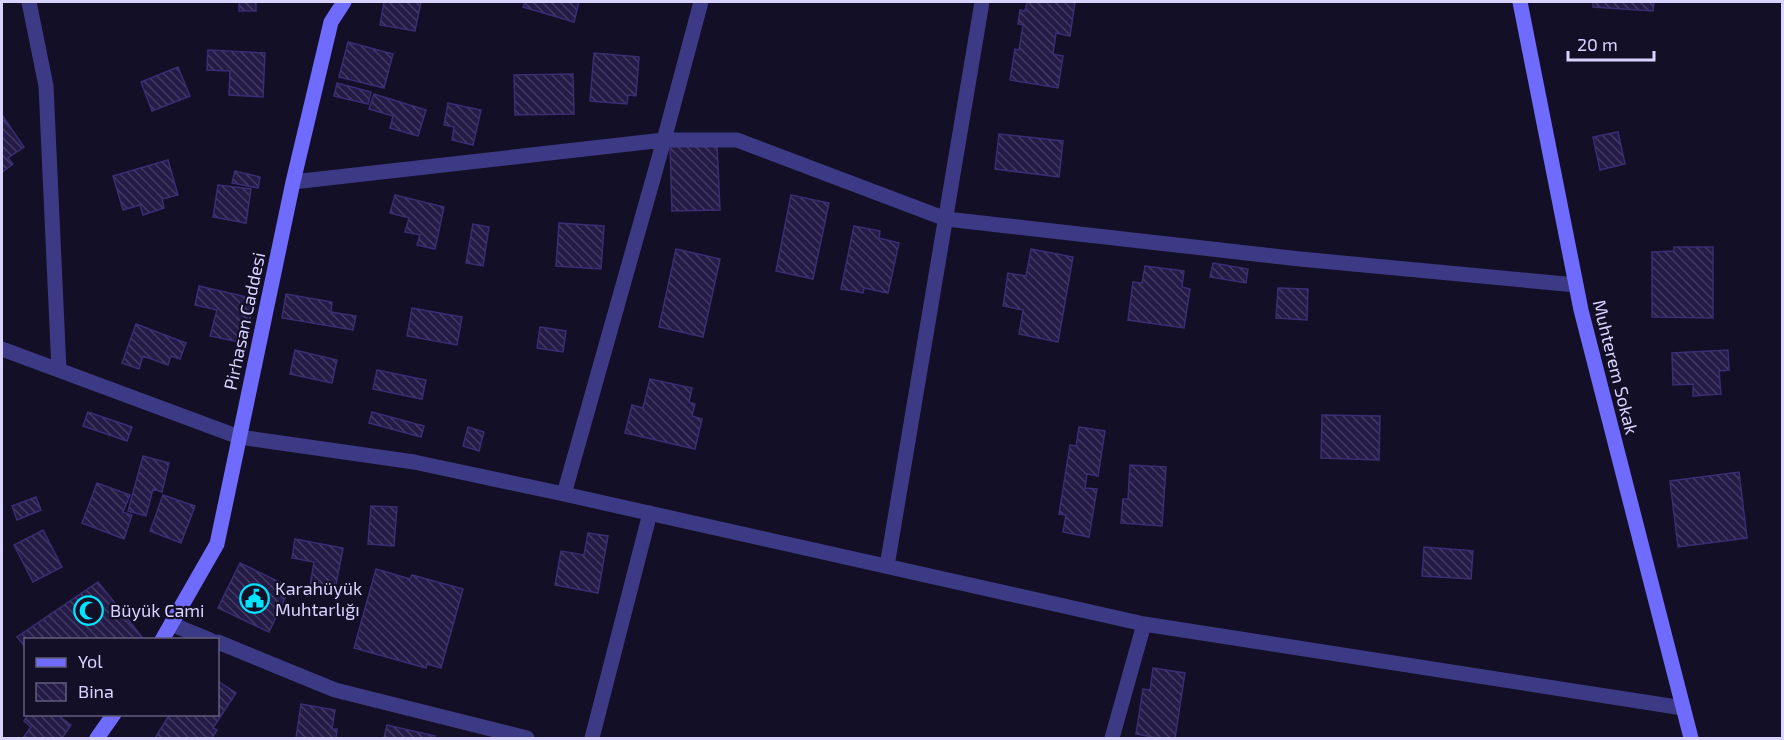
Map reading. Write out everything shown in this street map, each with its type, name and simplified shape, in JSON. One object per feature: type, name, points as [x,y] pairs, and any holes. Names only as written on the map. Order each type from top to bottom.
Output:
[{"type":"street","points":[[28,2],[46,86],[59,370]]},
{"type":"street","name":"Pirhasan Caddesi","points":[[163,638],[217,543],[293,182],[332,22],[342,2]]},
{"type":"street","points":[[564,494],[701,2]]},
{"type":"street","points":[[887,567],[982,2]]},
{"type":"street","name":"Muhterem Sokak","points":[[1520,2],[1576,285],[1691,738]]},
{"type":"street","points":[[293,182],[664,140],[737,140],[946,219],[1300,259],[1576,285]]},
{"type":"street","points":[[2,349],[239,437],[414,462],[1144,624],[1683,708]]},
{"type":"street","points":[[592,738],[650,513]]},
{"type":"street","points":[[171,624],[207,638]]},
{"type":"street","points":[[1112,738],[1144,624]]},
{"type":"street","points":[[219,642],[335,690],[528,738]]},
{"type":"street","points":[[97,738],[113,716]]},
{"type":"building","points":[[239,2],[256,2],[256,11],[239,11]]},
{"type":"building","points":[[384,2],[421,2],[415,31],[380,25]]},
{"type":"building","points":[[525,2],[579,2],[574,22],[523,7]]},
{"type":"building","points":[[1027,2],[1075,2],[1070,36],[1056,33],[1053,54],[1063,56],[1058,88],[1010,80],[1015,49],[1019,50],[1023,25],[1018,24],[1020,10],[1025,11]]},
{"type":"building","points":[[1593,2],[1654,2],[1653,11],[1593,7]]},
{"type":"building","points":[[348,42],[393,54],[384,88],[339,77]]},
{"type":"building","points":[[208,50],[265,53],[263,97],[229,95],[230,71],[207,70]]},
{"type":"building","points":[[594,53],[639,57],[636,96],[628,95],[627,104],[590,101]]},
{"type":"building","points":[[178,67],[190,96],[152,111],[141,82]]},
{"type":"building","points":[[573,74],[574,114],[515,115],[514,75]]},
{"type":"building","points":[[337,83],[371,92],[368,104],[334,96]]},
{"type":"building","points":[[374,94],[426,110],[418,136],[390,128],[393,116],[369,109]]},
{"type":"building","points":[[448,103],[481,110],[473,145],[452,140],[454,127],[444,125]]},
{"type":"building","points":[[2,115],[24,147],[8,158],[13,164],[2,172]]},
{"type":"building","points":[[1618,132],[1625,164],[1600,170],[1593,137]]},
{"type":"building","points":[[999,134],[1063,141],[1059,177],[995,169]]},
{"type":"building","points":[[717,144],[720,210],[672,211],[670,146]]},
{"type":"building","points":[[168,160],[178,195],[162,199],[164,208],[143,215],[140,205],[123,210],[113,176]]},
{"type":"building","points":[[235,171],[260,177],[258,188],[232,183]]},
{"type":"building","points":[[218,185],[251,189],[246,223],[213,217]]},
{"type":"building","points":[[395,195],[444,207],[435,249],[417,245],[420,235],[405,232],[409,218],[390,213]]},
{"type":"building","points":[[791,195],[829,203],[813,279],[776,271]]},
{"type":"building","points":[[559,223],[604,226],[601,269],[556,266]]},
{"type":"building","points":[[473,224],[489,227],[483,266],[466,263]]},
{"type":"building","points":[[854,226],[880,231],[879,238],[899,243],[888,293],[864,288],[863,293],[841,289]]},
{"type":"building","points":[[1674,247],[1713,247],[1713,318],[1652,317],[1652,252],[1674,251]]},
{"type":"building","points":[[676,249],[720,259],[703,337],[659,327]]},
{"type":"building","points":[[1031,249],[1073,257],[1058,342],[1019,334],[1023,310],[1003,306],[1008,273],[1026,276]]},
{"type":"building","points":[[1213,263],[1248,269],[1246,283],[1210,277]]},
{"type":"building","points":[[1145,266],[1184,271],[1182,287],[1190,289],[1184,328],[1128,320],[1133,282],[1142,283]]},
{"type":"building","points":[[199,286],[255,299],[244,343],[210,336],[217,310],[195,305]]},
{"type":"building","points":[[1278,288],[1308,289],[1307,320],[1276,318]]},
{"type":"building","points":[[286,294],[332,302],[331,312],[356,316],[353,330],[282,318]]},
{"type":"building","points":[[412,308],[462,317],[457,345],[407,336]]},
{"type":"building","points":[[136,324],[186,343],[180,359],[171,356],[168,365],[143,356],[139,369],[122,363]]},
{"type":"building","points":[[540,327],[566,331],[563,352],[537,348]]},
{"type":"building","points":[[295,350],[337,360],[332,383],[290,374]]},
{"type":"building","points":[[1728,350],[1729,370],[1719,371],[1721,394],[1693,396],[1693,384],[1673,385],[1672,353]]},
{"type":"building","points":[[377,370],[426,380],[422,399],[373,389]]},
{"type":"building","points":[[650,379],[692,388],[689,402],[695,404],[692,416],[702,419],[695,449],[625,433],[632,405],[643,408]]},
{"type":"building","points":[[88,412],[132,427],[127,441],[83,426]]},
{"type":"building","points":[[372,412],[424,426],[421,437],[369,423]]},
{"type":"building","points":[[1322,415],[1380,416],[1379,460],[1321,458]]},
{"type":"building","points":[[468,427],[484,432],[479,451],[463,446]]},
{"type":"building","points":[[1079,427],[1105,431],[1098,476],[1087,474],[1085,488],[1097,489],[1089,537],[1063,532],[1066,515],[1059,514],[1070,445],[1076,446]]},
{"type":"building","points":[[143,456],[169,463],[162,492],[153,489],[146,516],[128,511]]},
{"type":"building","points":[[1130,465],[1166,467],[1162,526],[1121,523],[1123,499],[1128,499]]},
{"type":"building","points":[[1739,472],[1747,538],[1678,547],[1670,481]]},
{"type":"building","points":[[97,483],[130,495],[123,512],[132,515],[124,539],[82,523]]},
{"type":"building","points":[[163,495],[195,506],[181,543],[150,531]]},
{"type":"building","points":[[36,497],[41,510],[17,520],[12,506]]},
{"type":"building","points":[[371,506],[397,507],[394,546],[368,544]]},
{"type":"building","points":[[43,530],[62,567],[33,582],[14,545]]},
{"type":"building","points":[[588,533],[608,536],[598,593],[555,585],[561,551],[584,555]]},
{"type":"building","points":[[295,539],[343,548],[335,590],[310,586],[314,562],[292,558]]},
{"type":"building","points":[[1424,547],[1473,551],[1471,579],[1422,576]]},
{"type":"building","name":"Karahüyük Muhtarlığı","points":[[240,563],[290,587],[269,632],[218,608]]},
{"type":"building","points":[[376,569],[410,579],[412,575],[463,589],[441,668],[427,664],[426,668],[354,648]]},
{"type":"building","name":"Büyük Cami","points":[[98,582],[142,637],[24,638],[24,646],[17,637]]},
{"type":"building","points":[[1153,668],[1185,673],[1175,738],[1157,738],[1136,734],[1143,689],[1150,690]]},
{"type":"building","points":[[219,682],[236,693],[213,728],[217,730],[212,738],[155,738],[169,716],[219,716]]},
{"type":"building","points":[[301,704],[335,710],[332,729],[337,729],[336,738],[296,738]]},
{"type":"building","points":[[27,716],[59,716],[71,725],[62,738],[23,738],[31,727],[24,721]]},
{"type":"building","points":[[387,725],[435,736],[434,738],[384,738]]},
{"type":"place","name":"Karahüyük Muhtarlığı","points":[[254,598]]},
{"type":"place","name":"Büyük Cami","points":[[89,610]]}]
